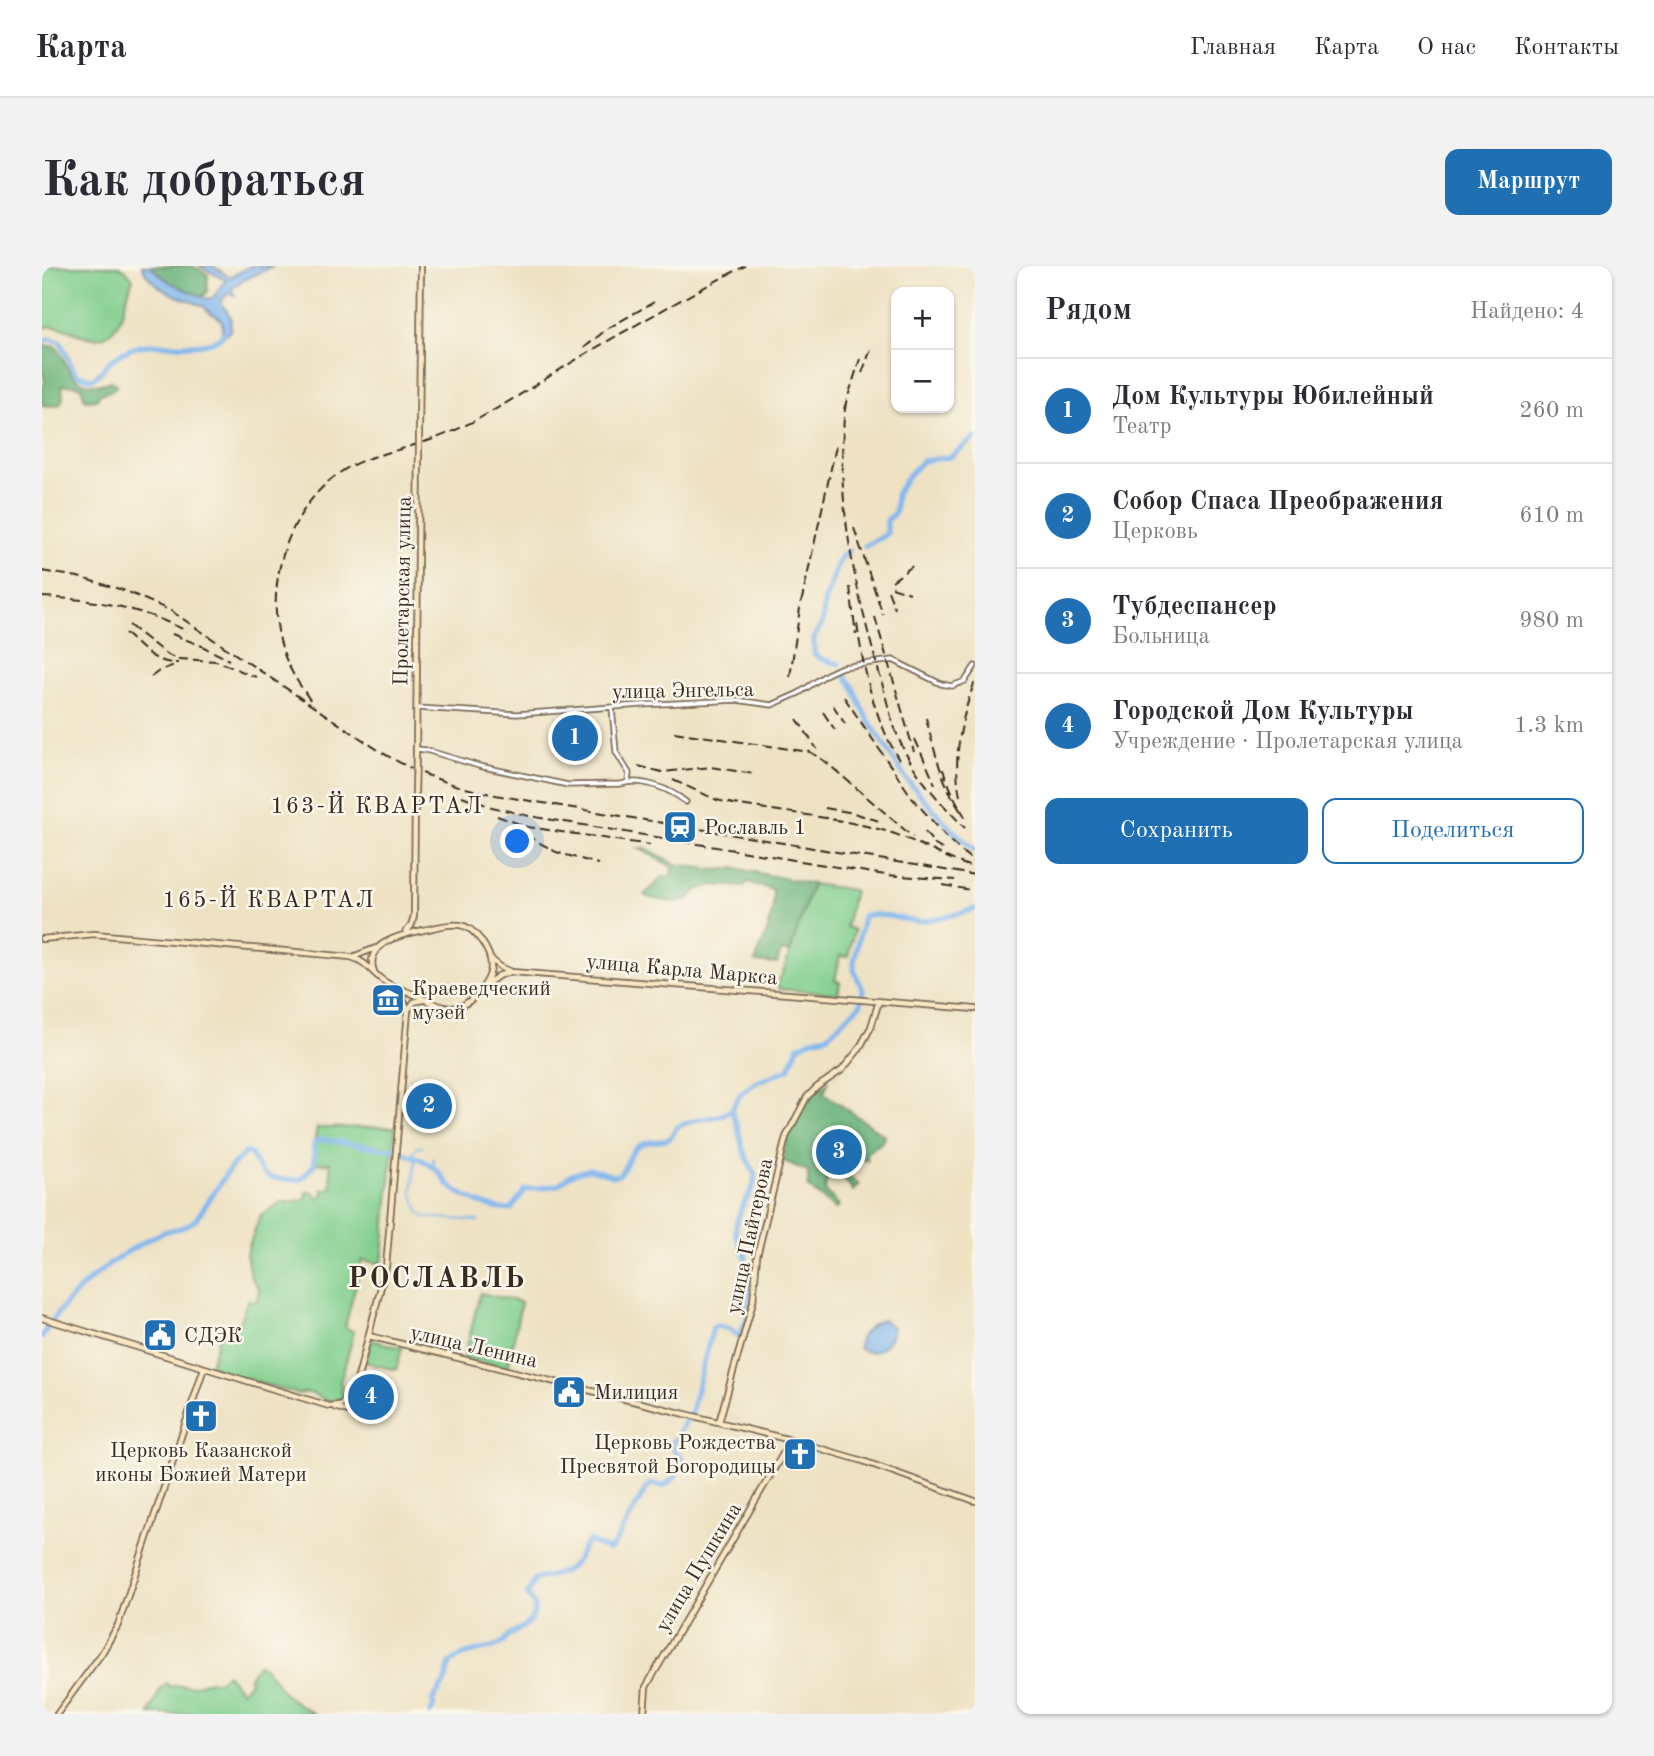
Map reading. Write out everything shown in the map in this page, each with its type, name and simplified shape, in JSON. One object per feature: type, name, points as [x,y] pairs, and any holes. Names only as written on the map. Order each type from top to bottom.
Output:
[{"type":"main road","name":"Пролетарская улица","points":[[414,916],[421,266]]},
{"type":"main road","points":[[414,916],[421,927],[430,929]]},
{"type":"main road","points":[[42,939],[94,934],[351,957],[365,954],[402,934],[411,926],[414,916]]},
{"type":"main road","points":[[402,934],[452,925],[468,927],[489,957],[499,967],[510,972]]},
{"type":"main road","points":[[374,972],[371,960],[380,946]]},
{"type":"main road","points":[[351,957],[365,963],[399,989],[445,1008],[458,1008],[468,1003],[498,976],[510,972]]},
{"type":"main road","points":[[484,987],[491,972],[489,957]]},
{"type":"main road","name":"улица Карла Маркса","points":[[510,972],[879,1001]]},
{"type":"main road","points":[[45,1319],[348,1410],[386,1267],[408,1010],[399,989]]},
{"type":"main road","points":[[408,1010],[414,1002],[427,1001]]},
{"type":"main road","points":[[879,1001],[975,1009]]},
{"type":"main road","name":"улица Пайтерова","points":[[719,1422],[753,1302],[757,1256],[786,1138],[807,1097],[842,1070],[859,1049],[871,1027],[879,1001]]},
{"type":"main road","name":"улица Ленина","points":[[369,1336],[791,1440],[860,1460],[921,1484],[975,1501]]},
{"type":"main road","points":[[57,1714],[102,1653],[118,1625],[204,1368]]},
{"type":"main road","points":[[329,1406],[340,1405],[355,1389]]},
{"type":"main road","name":"улица Пушкина","points":[[644,1714],[643,1699],[646,1687],[791,1440]]},
{"type":"street","name":"улица Энгельса","points":[[416,708],[517,714],[736,701],[772,705],[799,693],[842,667],[888,660],[941,684],[952,686],[965,681],[975,666]]},
{"type":"street","points":[[612,707],[616,752],[629,773],[628,781]]},
{"type":"street","points":[[416,752],[426,750],[479,766],[568,785],[621,785],[628,781],[665,789],[686,802]]},
{"type":"green space","points":[[44,266],[118,266],[125,269],[133,279],[117,325],[104,337],[96,338],[58,327],[42,328]]},
{"type":"green space","points":[[151,266],[193,266],[208,275],[207,293],[202,296],[181,288]]},
{"type":"green space","points":[[42,347],[56,347],[72,374],[82,382],[97,385],[111,381],[117,385],[113,390],[100,394],[97,399],[85,400],[81,387],[62,385],[63,398],[60,404],[42,405],[45,381],[42,371]]},
{"type":"green space","points":[[638,848],[646,848],[675,864],[716,870],[735,868],[812,884],[790,953],[781,951],[777,964],[755,962],[768,929],[773,907],[773,890],[747,882],[744,887],[714,885],[697,890],[693,896],[682,901],[649,898],[644,895],[662,877],[671,876],[672,867]]},
{"type":"green space","points":[[812,884],[854,890],[846,927],[854,930],[848,957],[840,956],[835,981],[840,982],[838,994],[779,989],[777,983],[783,973]]},
{"type":"green space","points":[[828,1082],[824,1093],[885,1136],[881,1143],[866,1153],[867,1160],[861,1159],[846,1168],[851,1178],[859,1184],[853,1191],[832,1167],[841,1163],[839,1156],[830,1154],[823,1157],[827,1177],[825,1191],[839,1205],[836,1209],[808,1187],[808,1171],[783,1161],[797,1117],[811,1097]]},
{"type":"green space","points":[[395,1127],[382,1264],[362,1260],[345,1327],[354,1332],[340,1383],[340,1392],[347,1395],[332,1401],[326,1400],[311,1393],[299,1394],[223,1373],[221,1369],[210,1365],[220,1334],[234,1335],[248,1300],[257,1301],[259,1289],[251,1277],[246,1254],[260,1216],[280,1203],[303,1200],[306,1192],[311,1191],[319,1197],[324,1195],[322,1190],[331,1188],[330,1163],[314,1164],[317,1128]]},
{"type":"green space","points":[[480,1293],[521,1302],[508,1368],[464,1358]]},
{"type":"green space","points":[[371,1340],[402,1348],[396,1370],[365,1362]]},
{"type":"green space","points":[[258,1664],[265,1667],[286,1696],[314,1714],[149,1714],[161,1688],[167,1683],[170,1687],[192,1686],[218,1681],[227,1674],[241,1691],[250,1682],[249,1677]]},
{"type":"water","points":[[142,266],[151,266],[170,282],[208,299],[213,298],[226,280],[199,266],[213,266],[230,277],[251,266],[274,266],[241,281],[231,290],[235,295],[227,294],[221,302],[231,318],[230,331],[222,337],[219,318],[204,306],[160,287],[146,274]]},
{"type":"water","points":[[883,1320],[893,1327],[886,1344],[871,1352],[859,1349],[865,1331]]},
{"type":"waterway","points":[[42,341],[51,339],[60,342],[76,374],[92,379],[114,358],[132,349],[150,345],[199,345],[219,338],[225,331]]},
{"type":"waterway","points":[[865,546],[887,534],[887,520],[895,513],[896,494],[922,461],[950,457],[975,438]]},
{"type":"waterway","points":[[839,664],[814,654],[814,637],[823,622],[824,603],[838,563],[849,551]]},
{"type":"waterway","points":[[843,673],[852,685],[866,716],[907,780],[952,830],[975,850]]},
{"type":"waterway","points":[[401,1152],[427,1163],[463,1195],[479,1203],[504,1209],[511,1209],[525,1190],[558,1185],[571,1175],[590,1169],[613,1176],[619,1175],[638,1147],[649,1142],[667,1140],[676,1127],[720,1116],[731,1110],[742,1092],[757,1082],[789,1069],[798,1047],[813,1039],[827,1036],[861,1004],[863,990],[854,970],[854,962],[863,916],[882,915],[920,921],[975,909]]},
{"type":"waterway","points":[[430,1714],[434,1706],[432,1701],[445,1682],[450,1663],[463,1655],[502,1643],[532,1619],[535,1608],[527,1595],[535,1579],[565,1571],[575,1562],[589,1541],[608,1550],[612,1548],[647,1487],[651,1484],[664,1486],[675,1477],[682,1458],[673,1449],[673,1443],[691,1412],[713,1327],[716,1325],[730,1329],[739,1336],[747,1318],[750,1291],[744,1276],[746,1257],[736,1235],[736,1224],[753,1188],[755,1175],[744,1152],[731,1110]]},
{"type":"waterway","points":[[42,1337],[64,1305],[93,1277],[142,1243],[165,1232],[187,1226],[197,1218],[231,1167],[246,1152],[251,1154],[260,1170],[269,1177],[300,1180],[314,1165],[314,1144],[319,1139],[395,1148]]},
{"type":"waterway","points":[[412,1154],[417,1147],[423,1147]]},
{"type":"waterway","points":[[416,1156],[412,1192],[420,1214],[425,1217],[478,1221]]},
{"type":"waterway","points":[[433,1158],[434,1167]]},
{"type":"railway","points":[[310,700],[290,669],[279,638],[277,582],[283,554],[294,527],[308,504],[327,483],[357,463],[433,439],[470,423],[685,297],[745,266]]},
{"type":"railway","points":[[584,348],[607,329],[654,302]]},
{"type":"railway","points":[[862,373],[871,349]]},
{"type":"railway","points":[[844,409],[860,359]]},
{"type":"railway","points":[[846,402],[842,471],[844,506],[862,609],[890,713],[899,740],[916,770],[965,828]]},
{"type":"railway","points":[[790,677],[800,608],[836,446]]},
{"type":"railway","points":[[854,528],[883,615]]},
{"type":"railway","points":[[892,581],[914,565]]},
{"type":"railway","points":[[42,571],[78,577],[126,591],[171,611],[381,752],[424,774],[454,785],[501,796],[975,875]]},
{"type":"railway","points":[[850,587],[856,635]]},
{"type":"railway","points":[[892,587],[910,593]]},
{"type":"railway","points":[[888,591],[895,609]]},
{"type":"railway","points":[[42,597],[116,606],[187,631]]},
{"type":"railway","points":[[875,617],[914,752]]},
{"type":"railway","points":[[857,624],[871,694],[883,728],[899,760]]},
{"type":"railway","points":[[129,625],[166,654],[177,659],[216,661],[256,677]]},
{"type":"railway","points":[[125,633],[155,658],[178,663]]},
{"type":"railway","points":[[172,634],[229,660]]},
{"type":"railway","points":[[151,677],[177,664]]},
{"type":"railway","points":[[960,796],[958,752],[966,708],[975,681]]},
{"type":"railway","points":[[844,697],[913,799],[949,840],[975,863]]},
{"type":"railway","points":[[833,705],[845,724]]},
{"type":"railway","points":[[823,712],[835,730]]},
{"type":"railway","points":[[926,718],[945,782],[965,817],[941,765]]},
{"type":"railway","points":[[797,719],[817,749]]},
{"type":"railway","points":[[674,732],[810,752],[826,762],[913,837]]},
{"type":"railway","points":[[915,739],[935,784]]},
{"type":"railway","points":[[638,766],[662,772],[711,767],[754,774]]},
{"type":"railway","points":[[673,780],[717,800],[733,804],[826,818],[882,830],[972,867]]},
{"type":"railway","points":[[462,796],[529,816],[885,875],[955,880]]},
{"type":"railway","points":[[825,808],[879,821]]},
{"type":"railway","points":[[497,816],[528,827],[650,845]]},
{"type":"railway","points":[[513,828],[556,852],[598,864]]},
{"type":"railway","points":[[925,832],[935,845],[945,851]]},
{"type":"railway","points":[[943,885],[971,890]]},
{"type":"place","name":"Дом Культуры Юбилейный","points":[[575,738]]},
{"type":"place","name":"Рославль 1","points":[[680,827]]},
{"type":"place","name":"Краеведческий музей","points":[[388,1000]]},
{"type":"place","name":"Собор Спаса Преображения","points":[[429,1106]]},
{"type":"place","name":"Тубдеспансер","points":[[839,1152]]},
{"type":"place","name":"СДЭК","points":[[160,1335]]},
{"type":"place","name":"Милиция","points":[[569,1392]]},
{"type":"place","name":"Городской Дом Культуры","points":[[371,1397]]},
{"type":"place","name":"Церковь Казанской иконы Божией Матери","points":[[201,1416]]},
{"type":"place","name":"Церковь Рождества Пресвятой Богородицы","points":[[800,1454]]},
{"type":"district","name":"163-Й КВАРТАЛ","points":[[377,805]]},
{"type":"district","name":"165-Й КВАРТАЛ","points":[[269,899]]},
{"type":"district","name":"РОСЛАВЛЬ","points":[[437,1277]]}]
